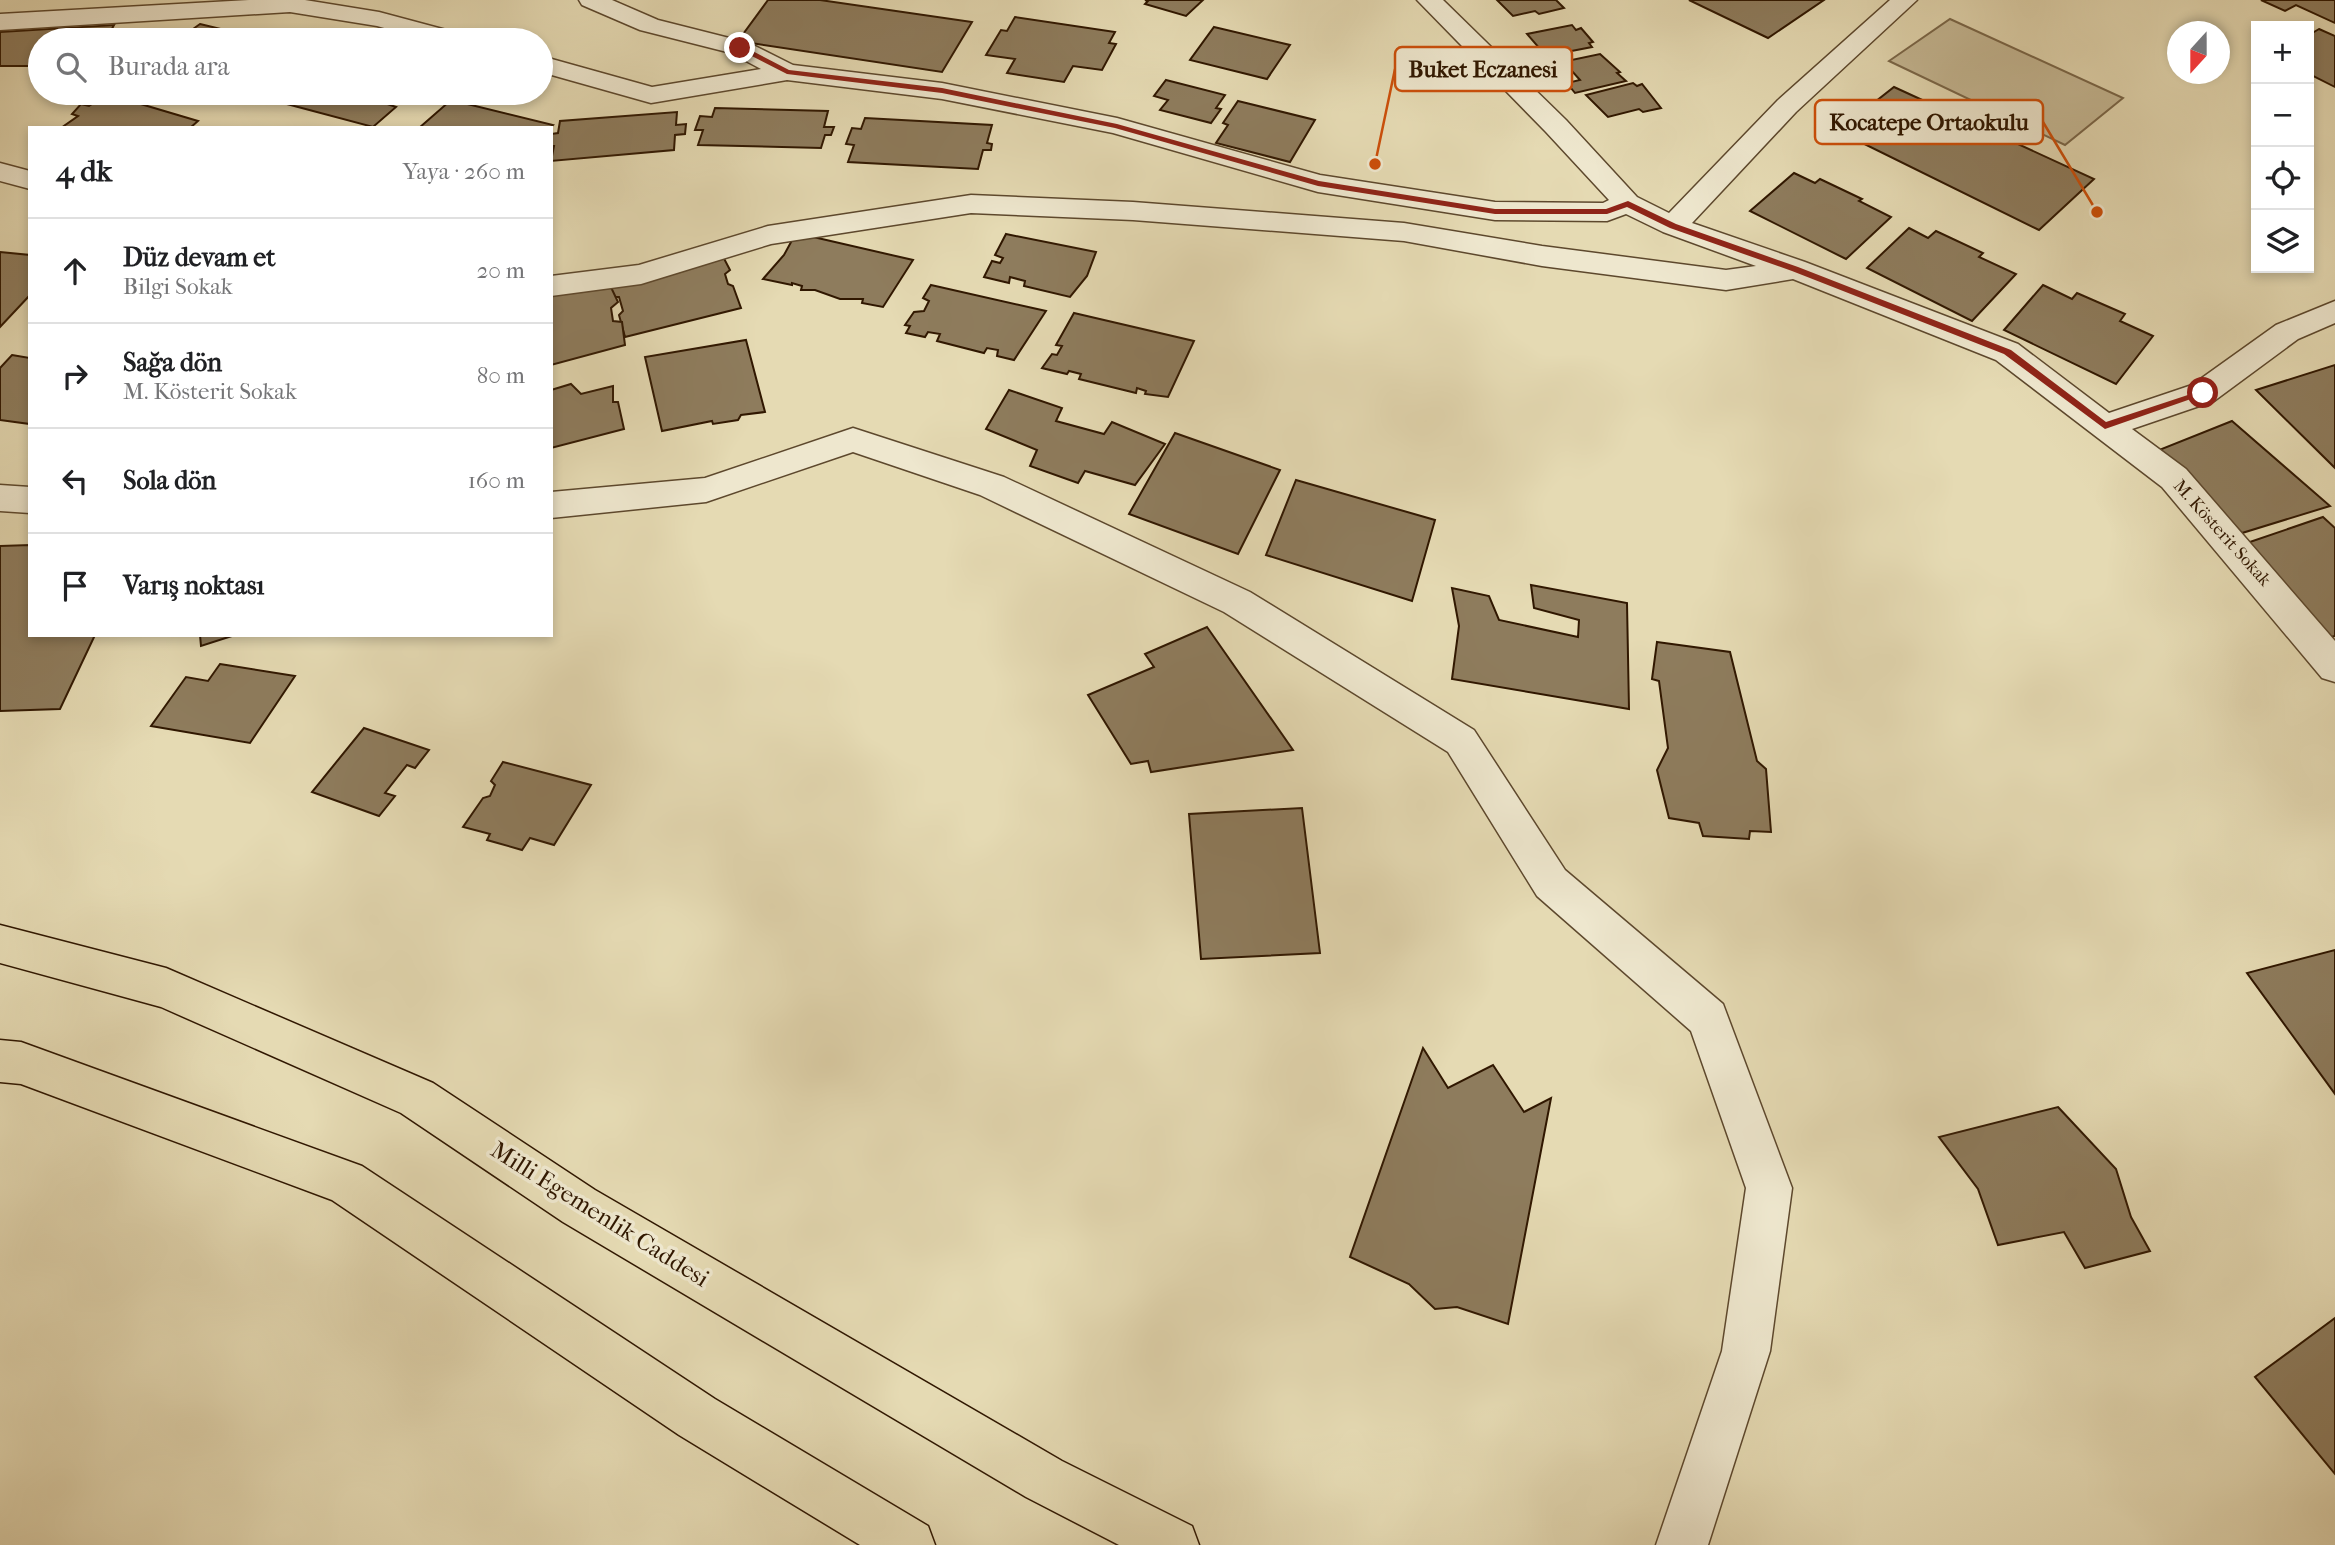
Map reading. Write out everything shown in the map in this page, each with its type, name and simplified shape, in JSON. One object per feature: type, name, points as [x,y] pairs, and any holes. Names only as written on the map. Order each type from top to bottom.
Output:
[{"type":"highway","name":"Milli Egemenlik Caddesi","points":[[0,944],[166,988],[417,1098],[579,1206],[1044,1479],[1173,1545]]},
{"type":"highway","points":[[0,1061],[22,1063],[346,1182],[697,1417],[909,1545]]},
{"type":"street","points":[[591,0],[649,25],[740,48],[787,72]]},
{"type":"street","name":"M. Kösterit Sokak","points":[[1429,0],[1556,126],[1628,203],[1673,226],[1795,269],[2007,352],[2174,478],[2335,667]]},
{"type":"street","points":[[1673,226],[1787,106],[1905,0]]},
{"type":"street","points":[[0,22],[290,5],[379,19],[412,28]]},
{"type":"street","points":[[553,67],[651,95],[787,72],[956,93],[1117,126],[1318,183],[1495,211],[1607,212],[1628,203]]},
{"type":"street","points":[[0,172],[28,179]]},
{"type":"street","points":[[553,286],[641,274],[768,235],[971,204],[1133,211],[1404,232],[1542,256],[1727,280],[1795,269]]},
{"type":"street","points":[[2105,426],[2203,393],[2287,332],[2335,312]]},
{"type":"street","points":[[553,505],[706,490],[853,440],[992,486],[1237,602],[1461,741],[1551,883],[1708,1018],[1769,1188],[1746,1351],[1682,1545]]},
{"type":"street","points":[[0,498],[28,500]]},
{"type":"shaded area","points":[[1950,19],[2123,98],[2065,145],[1889,61]]},
{"type":"building","points":[[768,0],[820,0],[972,22],[942,72],[738,41]]},
{"type":"building","points":[[1145,0],[1203,0],[1186,16],[1145,4],[1148,1]]},
{"type":"building","points":[[1497,0],[1556,0],[1564,8],[1513,16]]},
{"type":"building","points":[[1689,0],[1824,0],[1768,38]]},
{"type":"building","points":[[2261,0],[2335,0],[2335,23],[2296,5],[2285,11]]},
{"type":"building","points":[[1015,17],[1115,32],[1109,43],[1116,44],[1102,70],[1073,66],[1064,82],[1007,73],[1015,59],[986,55],[1001,30],[1007,31]]},
{"type":"building","points":[[200,24],[216,28],[194,28]]},
{"type":"building","points":[[114,25],[112,28],[65,28]]},
{"type":"building","points":[[1572,25],[1576,30],[1581,28],[1593,42],[1589,43],[1592,47],[1546,56],[1527,34]]},
{"type":"building","points":[[1214,27],[1290,45],[1267,79],[1190,60]]},
{"type":"building","points":[[2319,29],[2335,36],[2335,87],[2314,76],[2314,32]]},
{"type":"building","points":[[28,30],[28,66],[0,66],[0,32]]},
{"type":"building","points":[[1600,54],[1626,81],[1575,93],[1567,83],[1580,80],[1572,71],[1559,73],[1554,68],[1566,65],[1562,62]]},
{"type":"building","points":[[1166,80],[1225,95],[1216,108],[1221,109],[1211,123],[1160,110],[1168,100],[1154,96]]},
{"type":"building","points":[[1633,83],[1637,86],[1642,84],[1661,108],[1643,112],[1639,109],[1608,117],[1586,95]]},
{"type":"building","points":[[1894,87],[2094,179],[2039,230],[1838,131]]},
{"type":"building","points":[[1238,101],[1315,120],[1290,162],[1216,143],[1228,125],[1223,123]]},
{"type":"building","points":[[80,105],[144,105],[198,121],[192,126],[64,126],[78,116],[72,114]]},
{"type":"building","points":[[290,105],[396,107],[374,126]]},
{"type":"building","points":[[445,105],[471,105],[553,125],[552,126],[421,126]]},
{"type":"building","points":[[715,108],[828,111],[824,127],[834,127],[831,135],[825,135],[821,148],[698,145],[703,130],[695,130],[700,116],[712,117]]},
{"type":"building","points":[[677,112],[676,125],[686,124],[685,134],[675,135],[674,150],[553,161],[553,134],[558,133],[560,121]]},
{"type":"building","points":[[865,118],[992,125],[987,143],[992,144],[991,150],[983,150],[978,169],[848,162],[854,145],[846,144],[852,128],[861,129]]},
{"type":"building","points":[[1794,173],[1815,183],[1820,179],[1862,199],[1859,201],[1891,217],[1846,259],[1750,211]]},
{"type":"building","points":[[1909,228],[1928,238],[1936,231],[1983,253],[1979,257],[2016,274],[1972,321],[1867,268]]},
{"type":"building","points":[[796,233],[913,260],[883,307],[862,303],[863,299],[840,299],[815,290],[801,290],[802,286],[792,283],[763,279],[784,255]]},
{"type":"building","points":[[1006,234],[1096,252],[1087,276],[1070,297],[1024,286],[1025,281],[1010,277],[1009,283],[984,277],[992,261],[1000,263],[1003,258],[995,255]]},
{"type":"building","points":[[718,247],[730,270],[725,274],[728,284],[733,286],[741,308],[625,337],[619,315],[623,311],[619,297],[614,297],[606,276]]},
{"type":"building","points":[[0,252],[28,255],[28,297],[0,327]]},
{"type":"building","points":[[608,281],[618,302],[611,308],[613,321],[622,322],[625,345],[553,364],[553,295]]},
{"type":"building","points":[[931,285],[1046,311],[1014,360],[997,356],[998,350],[987,348],[984,353],[937,341],[940,334],[928,332],[925,337],[906,333],[910,326],[905,325],[914,312],[924,311],[929,301],[923,298]]},
{"type":"building","points":[[2043,285],[2072,299],[2077,293],[2125,314],[2120,321],[2153,336],[2116,384],[2004,330]]},
{"type":"building","points":[[1074,313],[1194,341],[1168,397],[1145,394],[1146,391],[1137,388],[1136,393],[1079,379],[1081,374],[1069,371],[1067,374],[1042,368],[1052,354],[1057,355],[1062,346],[1056,345]]},
{"type":"building","points":[[746,340],[765,412],[741,415],[738,420],[713,424],[712,421],[662,431],[645,357]]},
{"type":"building","points":[[12,355],[28,358],[28,424],[0,420],[0,368]]},
{"type":"building","points":[[2335,365],[2335,468],[2256,390]]},
{"type":"building","points":[[571,384],[581,394],[613,386],[613,402],[618,402],[624,429],[553,447],[553,389]]},
{"type":"building","points":[[1009,390],[1062,408],[1056,421],[1104,434],[1112,422],[1165,444],[1135,485],[1085,471],[1078,483],[1030,466],[1037,450],[986,429]]},
{"type":"building","points":[[2232,421],[2330,506],[2242,533],[2159,450]]},
{"type":"building","points":[[1175,433],[1280,470],[1238,554],[1129,514]]},
{"type":"building","points":[[1296,480],[1435,520],[1412,601],[1266,555]]},
{"type":"building","points":[[2323,517],[2335,528],[2335,636],[2331,637],[2244,544]]},
{"type":"building","points":[[28,545],[28,637],[94,637],[60,709],[0,711],[0,546]]},
{"type":"building","points":[[1531,585],[1627,603],[1629,709],[1452,679],[1459,626],[1452,588],[1489,596],[1499,620],[1578,637],[1579,620],[1534,608]]},
{"type":"building","points":[[1207,627],[1293,750],[1151,772],[1148,761],[1131,764],[1088,695],[1154,667],[1145,654]]},
{"type":"building","points":[[200,637],[229,637],[201,646]]},
{"type":"building","points":[[1657,642],[1730,652],[1757,761],[1766,769],[1771,832],[1750,831],[1749,839],[1703,836],[1699,823],[1669,818],[1657,770],[1668,748],[1659,681],[1652,679]]},
{"type":"building","points":[[220,664],[295,676],[250,743],[151,726],[186,677],[208,681]]},
{"type":"building","points":[[364,728],[429,750],[415,768],[407,765],[385,793],[395,796],[379,816],[312,792]]},
{"type":"building","points":[[503,762],[591,785],[554,845],[530,838],[522,850],[487,840],[490,834],[463,827],[483,798],[490,796],[495,785],[491,781]]},
{"type":"building","points":[[1302,808],[1320,953],[1201,959],[1189,814]]},
{"type":"building","points":[[2335,950],[2335,1094],[2247,973]]},
{"type":"building","points":[[1423,1048],[1448,1088],[1493,1065],[1524,1112],[1551,1098],[1508,1324],[1457,1307],[1435,1309],[1409,1284],[1350,1257]]},
{"type":"building","points":[[2058,1107],[2116,1169],[2131,1217],[2150,1251],[2085,1268],[2064,1232],[1998,1245],[1978,1189],[1939,1137]]},
{"type":"building","points":[[2335,1318],[2335,1474],[2255,1377]]},
{"type":"place","name":"Buket Eczanesi","points":[[1375,164]]},
{"type":"place","name":"Kocatepe Ortaokulu","points":[[2097,212]]},
{"type":"route","points":[[740,48],[787,72],[942,91],[1117,126],[1318,183],[1495,211],[1607,212],[1628,203],[1673,226],[1795,269],[2007,352],[2105,426],[2203,393]]}]
